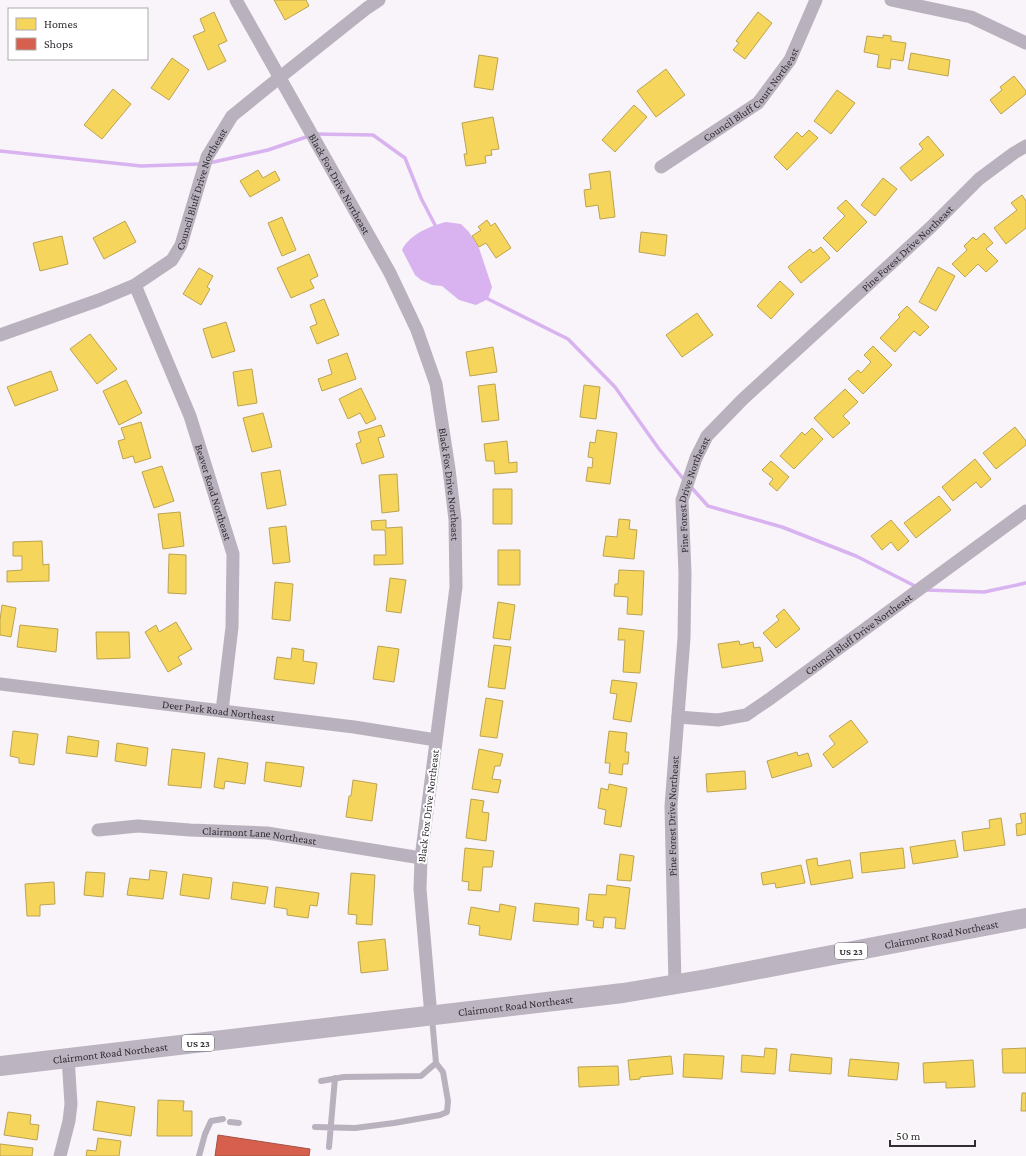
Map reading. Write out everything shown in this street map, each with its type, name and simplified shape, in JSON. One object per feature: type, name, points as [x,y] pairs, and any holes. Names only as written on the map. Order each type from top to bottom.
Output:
[{"type":"main road","name":"Clairmont Road Northeast","points":[[0,1066],[623,993],[675,985],[1026,918]]},
{"type":"street","name":"Black Fox Drive Northeast","points":[[236,0],[390,273],[417,330],[436,384],[455,520],[456,587],[421,858],[420,889],[432,1016]]},
{"type":"street","name":"Council Bluff Drive Northeast","points":[[0,335],[99,300],[135,285],[172,260],[181,244],[207,157],[232,116],[379,0]]},
{"type":"street","name":"Council Bluff Court Northeast","points":[[661,167],[758,103],[790,60],[816,0]]},
{"type":"street","points":[[891,0],[971,17],[1026,43]]},
{"type":"street","name":"Pine Forest Drive Northeast","points":[[675,985],[671,806],[684,638],[685,572],[682,500],[696,458],[707,436],[743,399],[931,227],[979,179],[1026,146]]},
{"type":"street","name":"Beaver Road Northeast","points":[[135,285],[190,416],[233,554],[232,627],[222,711]]},
{"type":"street","name":"Council Bluff Drive Northeast","points":[[678,717],[718,720],[746,715],[1026,511]]},
{"type":"street","name":"Deer Park Road Northeast","points":[[0,684],[354,727],[436,740]]},
{"type":"street","name":"Clairmont Lane Northeast","points":[[98,830],[138,826],[267,833],[421,858]]},
{"type":"street","points":[[60,1156],[69,1121],[71,1104],[68,1058]]},
{"type":"lane","points":[[315,1127],[355,1128],[440,1115],[447,1112],[448,1101],[443,1072],[436,1063],[432,1016]]},
{"type":"lane","points":[[321,1081],[344,1077],[421,1076],[436,1063]]},
{"type":"lane","points":[[329,1147],[334,1078]]},
{"type":"lane","points":[[200,1156],[205,1134],[211,1121],[223,1119]]},
{"type":"lane","points":[[230,1122],[239,1123]]},
{"type":"shaded area","points":[[446,222],[461,224],[469,232],[479,248],[492,287],[488,299],[476,305],[459,300],[442,286],[432,285],[421,280],[415,275],[402,250],[415,235],[427,228]]},
{"type":"building: Homes","points":[[274,0],[306,0],[309,6],[285,20]]},
{"type":"building: Homes","points":[[214,12],[227,41],[218,45],[226,61],[208,70],[193,36],[205,31],[200,19]]},
{"type":"building: Homes","points":[[758,12],[772,23],[745,59],[733,50],[739,43],[736,41]]},
{"type":"building: Homes","points":[[883,35],[891,36],[891,41],[906,43],[903,61],[891,59],[890,69],[877,67],[879,55],[864,52],[867,36],[883,38]]},
{"type":"building: Homes","points":[[911,53],[950,60],[948,76],[908,69]]},
{"type":"building: Homes","points":[[479,55],[498,58],[493,90],[474,87]]},
{"type":"building: Homes","points":[[172,58],[189,70],[169,100],[151,88]]},
{"type":"building: Homes","points":[[666,69],[685,95],[656,117],[637,91]]},
{"type":"building: Homes","points":[[1014,76],[1026,91],[1026,94],[1001,114],[990,100],[1002,90],[1000,87]]},
{"type":"building: Homes","points":[[113,89],[131,104],[102,139],[84,125]]},
{"type":"building: Homes","points":[[837,90],[855,103],[831,134],[814,121]]},
{"type":"building: Homes","points":[[634,105],[647,117],[615,152],[602,140]]},
{"type":"building: Homes","points":[[493,117],[499,149],[491,150],[492,155],[485,156],[486,163],[466,166],[464,154],[467,154],[462,123]]},
{"type":"building: Homes","points":[[809,130],[818,138],[787,170],[774,157],[797,132],[802,137]]},
{"type":"building: Homes","points":[[928,136],[944,155],[911,181],[900,168],[923,149],[919,144]]},
{"type":"building: Homes","points":[[258,170],[263,178],[275,171],[280,180],[250,197],[240,181]]},
{"type":"building: Homes","points":[[610,171],[615,217],[600,219],[598,205],[586,207],[584,190],[591,189],[589,174]]},
{"type":"building: Homes","points":[[883,178],[897,189],[875,216],[861,205]]},
{"type":"building: Homes","points":[[1022,195],[1026,201],[1026,228],[1006,244],[994,228],[1017,210],[1011,203]]},
{"type":"building: Homes","points":[[846,200],[867,222],[837,252],[823,238],[845,216],[837,208]]},
{"type":"building: Homes","points":[[282,217],[296,250],[282,256],[268,223]]},
{"type":"building: Homes","points":[[487,220],[491,226],[495,223],[511,248],[496,258],[486,243],[479,247],[472,236],[481,230],[478,227]]},
{"type":"building: Homes","points":[[125,221],[136,242],[104,259],[93,238]]},
{"type":"building: Homes","points":[[641,232],[667,235],[665,256],[639,252]]},
{"type":"building: Homes","points":[[984,233],[993,243],[986,249],[998,261],[986,272],[978,264],[965,277],[952,264],[967,250],[964,246],[973,237],[976,240]]},
{"type":"building: Homes","points":[[62,236],[68,264],[40,271],[33,243]]},
{"type":"building: Homes","points":[[821,247],[830,258],[801,283],[788,267],[810,249],[813,253]]},
{"type":"building: Homes","points":[[309,254],[318,276],[310,280],[314,288],[291,298],[277,268]]},
{"type":"building: Homes","points":[[938,267],[955,276],[936,311],[919,302]]},
{"type":"building: Homes","points":[[199,268],[213,276],[207,287],[210,289],[201,305],[183,294]]},
{"type":"building: Homes","points":[[780,281],[794,294],[771,319],[757,306]]},
{"type":"building: Homes","points":[[324,299],[339,335],[317,344],[310,327],[317,324],[310,305]]},
{"type":"building: Homes","points":[[907,306],[929,327],[920,336],[914,331],[895,352],[880,338],[900,317],[898,315]]},
{"type":"building: Homes","points":[[697,313],[713,335],[682,357],[666,335]]},
{"type":"building: Homes","points":[[226,322],[235,351],[212,358],[203,329]]},
{"type":"building: Homes","points":[[90,334],[117,369],[97,384],[70,349]]},
{"type":"building: Homes","points":[[873,346],[892,365],[863,394],[848,379],[858,370],[861,373],[871,362],[864,355]]},
{"type":"building: Homes","points":[[493,347],[497,372],[470,376],[466,352]]},
{"type":"building: Homes","points":[[347,353],[356,379],[322,391],[318,379],[332,374],[328,360]]},
{"type":"building: Homes","points":[[252,369],[257,403],[238,406],[233,372]]},
{"type":"building: Homes","points":[[51,371],[58,390],[15,406],[7,387]]},
{"type":"building: Homes","points":[[126,380],[142,413],[119,425],[103,391]]},
{"type":"building: Homes","points":[[495,384],[499,420],[482,422],[478,386]]},
{"type":"building: Homes","points":[[584,385],[600,387],[596,419],[580,417]]},
{"type":"building: Homes","points":[[361,388],[376,419],[366,424],[360,413],[348,419],[339,399]]},
{"type":"building: Homes","points":[[845,389],[858,402],[843,416],[850,423],[833,438],[814,418]]},
{"type":"building: Homes","points":[[263,413],[272,447],[252,452],[243,418]]},
{"type":"building: Homes","points":[[141,422],[151,458],[135,463],[133,456],[123,459],[118,441],[125,439],[121,428]]},
{"type":"building: Homes","points":[[381,425],[385,436],[378,438],[384,457],[362,464],[356,444],[361,442],[358,432]]},
{"type":"building: Homes","points":[[1015,427],[1026,441],[1026,445],[996,469],[983,453]]},
{"type":"building: Homes","points":[[812,428],[823,439],[794,469],[780,456],[802,432],[805,435]]},
{"type":"building: Homes","points":[[597,430],[617,433],[610,484],[586,481],[588,467],[592,468],[593,458],[588,457],[590,442],[595,443]]},
{"type":"building: Homes","points":[[507,441],[509,463],[517,462],[517,472],[495,474],[494,461],[486,461],[484,444]]},
{"type":"building: Homes","points":[[975,459],[991,479],[981,488],[976,482],[953,501],[942,487]]},
{"type":"building: Homes","points":[[771,461],[789,477],[777,491],[769,484],[773,479],[762,470]]},
{"type":"building: Homes","points":[[162,466],[174,501],[154,508],[142,472]]},
{"type":"building: Homes","points":[[280,470],[286,505],[267,509],[261,473]]},
{"type":"building: Homes","points":[[397,474],[399,511],[382,513],[379,475]]},
{"type":"building: Homes","points":[[493,489],[512,489],[512,524],[493,524]]},
{"type":"building: Homes","points":[[939,496],[951,510],[916,538],[904,523]]},
{"type":"building: Homes","points":[[180,512],[184,546],[163,549],[158,514]]},
{"type":"building: Homes","points":[[619,519],[630,520],[629,529],[637,530],[634,559],[603,556],[606,536],[617,537]]},
{"type":"building: Homes","points":[[386,520],[386,528],[402,527],[403,564],[374,565],[374,555],[386,555],[385,530],[372,530],[371,521]]},
{"type":"building: Homes","points":[[891,520],[909,541],[898,551],[891,542],[882,550],[871,536]]},
{"type":"building: Homes","points":[[286,526],[290,562],[273,564],[269,528]]},
{"type":"building: Homes","points":[[42,541],[43,565],[49,564],[49,581],[7,582],[7,571],[22,570],[22,556],[13,556],[13,542]]},
{"type":"building: Homes","points":[[498,550],[520,550],[520,585],[498,585]]},
{"type":"building: Homes","points":[[169,554],[186,555],[186,594],[168,593]]},
{"type":"building: Homes","points":[[619,570],[644,571],[642,615],[627,614],[628,597],[614,596],[615,584],[618,584]]},
{"type":"building: Homes","points":[[390,578],[406,580],[401,613],[386,611]]},
{"type":"building: Homes","points":[[275,582],[293,584],[290,621],[272,619]]},
{"type":"building: Homes","points":[[498,602],[515,605],[510,640],[493,638]]},
{"type":"building: Homes","points":[[2,605],[16,608],[11,637],[0,635]]},
{"type":"building: Homes","points":[[784,609],[800,629],[776,648],[763,633],[779,620],[776,616]]},
{"type":"building: Homes","points":[[176,622],[192,649],[178,657],[182,664],[168,672],[145,632],[156,625],[159,632]]},
{"type":"building: Homes","points":[[20,625],[58,629],[56,652],[17,647]]},
{"type":"building: Homes","points":[[619,628],[644,631],[640,673],[623,672],[625,640],[618,640]]},
{"type":"building: Homes","points":[[96,632],[129,632],[130,658],[97,659]]},
{"type":"building: Homes","points":[[739,641],[740,645],[753,642],[754,648],[760,647],[763,661],[722,668],[718,644]]},
{"type":"building: Homes","points":[[494,645],[511,647],[505,689],[488,687]]},
{"type":"building: Homes","points":[[378,646],[399,649],[394,682],[373,679]]},
{"type":"building: Homes","points":[[292,648],[304,650],[303,661],[317,663],[314,684],[274,679],[277,657],[291,659]]},
{"type":"building: Homes","points":[[612,680],[637,683],[631,722],[613,719],[617,694],[610,693]]},
{"type":"building: Homes","points":[[486,698],[503,701],[497,738],[480,736]]},
{"type":"building: Homes","points":[[851,720],[868,742],[833,768],[823,754],[835,744],[829,736]]},
{"type":"building: Homes","points":[[13,731],[38,734],[34,765],[19,763],[19,758],[10,756]]},
{"type":"building: Homes","points":[[609,731],[627,733],[625,752],[629,752],[628,764],[623,764],[622,775],[609,773],[610,763],[605,763]]},
{"type":"building: Homes","points":[[68,736],[99,741],[97,757],[66,753]]},
{"type":"building: Homes","points":[[117,743],[148,748],[146,766],[115,761]]},
{"type":"building: Homes","points":[[172,749],[205,753],[201,788],[168,785]]},
{"type":"building: Homes","points":[[479,749],[503,754],[500,766],[495,766],[492,779],[501,780],[498,793],[472,789]]},
{"type":"building: Homes","points":[[797,752],[798,756],[808,753],[812,766],[772,778],[767,761]]},
{"type":"building: Homes","points":[[218,758],[248,763],[245,784],[225,781],[224,789],[214,787]]},
{"type":"building: Homes","points":[[266,762],[304,767],[301,787],[264,781]]},
{"type":"building: Homes","points":[[745,771],[746,789],[707,792],[706,774]]},
{"type":"building: Homes","points":[[353,780],[377,784],[372,821],[346,817]]},
{"type":"building: Homes","points":[[609,784],[627,788],[621,827],[604,824],[606,810],[598,808],[601,788],[608,790]]},
{"type":"building: Homes","points":[[471,799],[484,801],[482,812],[489,813],[486,841],[466,838]]},
{"type":"building: Homes","points":[[1026,813],[1026,834],[1017,836],[1016,824],[1022,823],[1020,814]]},
{"type":"building: Homes","points":[[1001,818],[1005,845],[964,851],[962,832],[990,828],[989,820]]},
{"type":"building: Homes","points":[[955,840],[958,857],[913,864],[910,847]]},
{"type":"building: Homes","points":[[465,848],[494,851],[492,867],[483,867],[481,891],[468,890],[469,882],[462,881]]},
{"type":"building: Homes","points":[[903,848],[905,868],[862,873],[860,853]]},
{"type":"building: Homes","points":[[620,854],[634,856],[631,881],[617,880]]},
{"type":"building: Homes","points":[[817,858],[818,866],[850,860],[853,878],[811,885],[806,860]]},
{"type":"building: Homes","points":[[801,865],[805,883],[776,888],[775,883],[763,885],[761,873]]},
{"type":"building: Homes","points":[[150,870],[167,872],[163,899],[127,895],[130,878],[149,880]]},
{"type":"building: Homes","points":[[86,872],[105,873],[103,897],[84,895]]},
{"type":"building: Homes","points":[[351,873],[375,875],[372,925],[356,924],[357,915],[348,914]]},
{"type":"building: Homes","points":[[183,874],[212,878],[209,899],[180,895]]},
{"type":"building: Homes","points":[[54,882],[55,904],[40,905],[40,916],[27,916],[25,884]]},
{"type":"building: Homes","points":[[233,882],[268,887],[265,904],[231,899]]},
{"type":"building: Homes","points":[[607,885],[630,888],[625,929],[615,928],[616,918],[604,917],[603,928],[593,927],[594,921],[586,920],[589,894],[606,895]]},
{"type":"building: Homes","points":[[276,887],[319,893],[317,906],[310,905],[308,918],[287,915],[287,909],[274,907]]},
{"type":"building: Homes","points":[[535,903],[579,908],[578,925],[533,921]]},
{"type":"building: Homes","points":[[500,904],[516,907],[511,940],[479,935],[480,926],[468,924],[471,907],[499,912]]},
{"type":"building: Homes","points":[[385,939],[388,970],[361,973],[358,942]]},
{"type":"building: Homes","points":[[765,1048],[777,1049],[775,1074],[741,1072],[742,1055],[764,1057]]},
{"type":"building: Homes","points":[[1026,1048],[1026,1073],[1003,1073],[1002,1049]]},
{"type":"building: Homes","points":[[684,1054],[724,1056],[722,1079],[683,1077]]},
{"type":"building: Homes","points":[[791,1054],[832,1058],[831,1074],[789,1071]]},
{"type":"building: Homes","points":[[671,1056],[673,1074],[640,1077],[640,1079],[630,1080],[628,1060]]},
{"type":"building: Homes","points":[[850,1059],[899,1063],[897,1080],[848,1076]]},
{"type":"building: Homes","points":[[973,1060],[975,1087],[946,1088],[946,1082],[924,1083],[923,1063]]},
{"type":"building: Homes","points":[[618,1066],[619,1085],[579,1087],[578,1067]]},
{"type":"building: Homes","points":[[1022,1093],[1026,1093],[1026,1111],[1021,1111]]},
{"type":"building: Homes","points":[[158,1100],[184,1101],[183,1111],[192,1111],[192,1136],[157,1136]]},
{"type":"building: Homes","points":[[97,1101],[135,1107],[131,1136],[93,1130]]},
{"type":"building: Homes","points":[[8,1112],[31,1115],[30,1124],[39,1125],[37,1140],[4,1135]]},
{"type":"building: Homes","points":[[98,1138],[121,1141],[119,1156],[86,1156],[87,1150],[96,1151]]},
{"type":"building: Homes","points":[[0,1144],[33,1148],[32,1156],[0,1156]]},
{"type":"building: Shops","points":[[218,1135],[310,1149],[309,1156],[215,1156]]},
{"type":"waterway","points":[[315,134],[373,135],[405,158],[421,198],[435,225]]},
{"type":"waterway","points":[[209,163],[268,150],[309,136]]},
{"type":"waterway","points":[[0,151],[141,166],[201,164]]},
{"type":"waterway","points":[[488,299],[568,339],[615,387],[659,449],[685,481]]},
{"type":"waterway","points":[[690,486],[708,506],[782,527],[856,556],[917,587]]},
{"type":"waterway","points":[[926,590],[984,592],[1026,583]]}]
